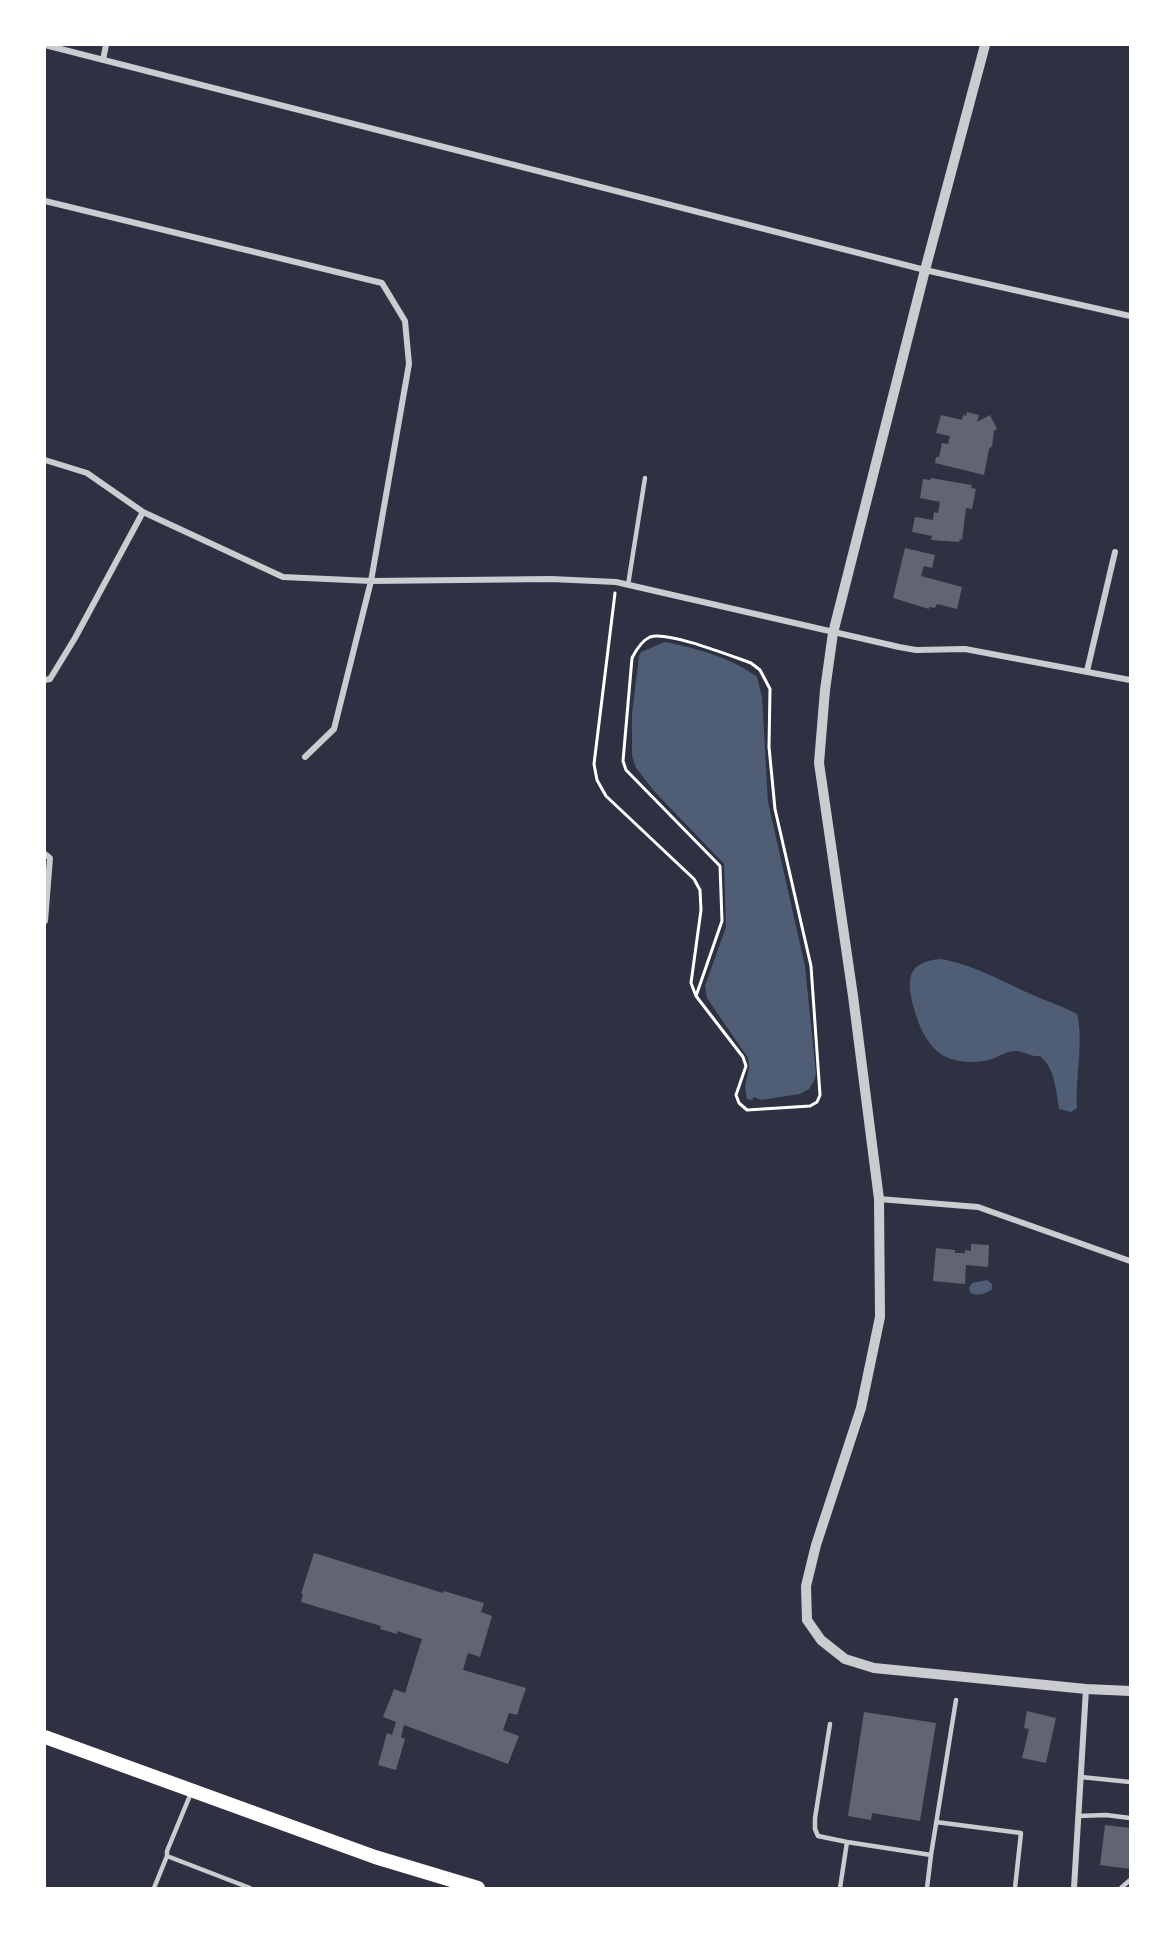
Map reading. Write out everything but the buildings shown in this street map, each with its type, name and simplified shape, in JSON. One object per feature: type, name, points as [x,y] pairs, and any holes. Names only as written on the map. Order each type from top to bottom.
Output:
[{"type":"main road","points":[[45,1737],[375,1857],[478,1888]]},
{"type":"street","points":[[45,45],[925,270],[1130,316]]},
{"type":"street","points":[[103,60],[106,45]]},
{"type":"street","points":[[985,45],[833,633],[825,690],[819,763],[853,996],[879,1199],[880,1317],[861,1408],[816,1545],[806,1586],[807,1620],[821,1640],[845,1659],[874,1668],[1086,1689],[1130,1691]]},
{"type":"street","points":[[45,201],[382,283],[405,321],[409,364],[371,581],[334,729],[305,757]]},
{"type":"street","points":[[45,460],[87,473],[142,512],[283,577],[371,581],[551,579],[616,582],[899,647],[916,650],[964,649],[1130,680]]},
{"type":"street","points":[[45,680],[50,679],[75,638],[142,512]]},
{"type":"street","points":[[1087,671],[1115,552]]},
{"type":"street","points":[[45,854],[50,858],[45,921]]},
{"type":"street","points":[[879,1199],[978,1207],[1130,1261]]},
{"type":"street","points":[[1074,1888],[1086,1689]]},
{"type":"lane","points":[[628,585],[645,478]]},
{"type":"lane","points":[[927,1888],[956,1700]]},
{"type":"lane","points":[[830,1724],[815,1818],[815,1829],[818,1836],[931,1855]]},
{"type":"lane","points":[[1081,1777],[1130,1782]]},
{"type":"lane","points":[[154,1888],[192,1791]]},
{"type":"lane","points":[[1078,1816],[1106,1815],[1130,1818]]},
{"type":"lane","points":[[936,1822],[1022,1833],[1015,1888]]},
{"type":"lane","points":[[840,1888],[847,1842]]},
{"type":"lane","points":[[167,1856],[250,1888]]},
{"type":"lane","points":[[1121,1888],[1130,1880]]},
{"type":"path","points":[[616,582],[594,764],[597,780],[606,796],[694,879],[700,890],[701,910],[690,983],[696,996],[743,1057],[746,1066],[736,1095],[739,1103],[747,1110],[810,1106],[817,1102],[820,1095],[811,966],[775,809],[769,747],[770,689],[760,669],[751,663],[667,637],[650,637],[639,645],[632,658],[623,761],[626,770],[720,866],[722,921],[696,996]]},
{"type":"water","points":[[665,642],[713,655],[736,664],[757,677],[762,697],[768,802],[805,966],[816,1074],[809,1089],[800,1094],[761,1100],[754,1097],[752,1100],[747,1099],[745,1087],[749,1067],[748,1058],[707,998],[705,986],[726,927],[724,864],[654,791],[636,768],[632,756],[632,714],[639,656],[641,652]]},
{"type":"water","points":[[940,959],[976,969],[1077,1014],[1080,1047],[1077,1108],[1071,1112],[1059,1109],[1052,1073],[1040,1056],[1013,1051],[992,1059],[966,1062],[951,1059],[931,1045],[916,1017],[910,982],[911,975],[920,964]]},
{"type":"water","points":[[987,1280],[992,1284],[990,1291],[978,1295],[970,1292],[969,1288],[972,1283]]}]
